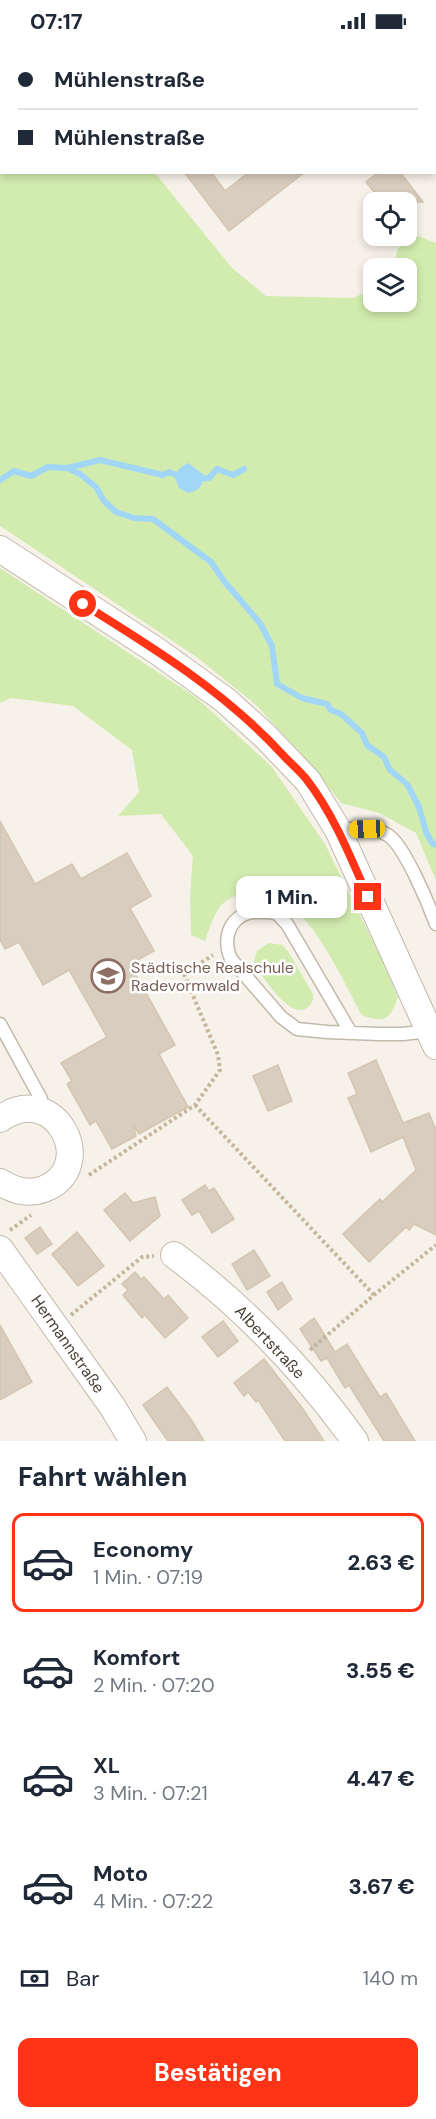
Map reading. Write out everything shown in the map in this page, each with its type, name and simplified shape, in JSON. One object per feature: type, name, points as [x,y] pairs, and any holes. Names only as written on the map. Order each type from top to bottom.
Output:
[{"type":"street","points":[[0,549],[157,651],[225,700],[266,736],[308,781],[338,830],[433,1032]]},
{"type":"street","points":[[0,1119],[8,1113],[22,1109],[42,1111],[54,1117],[65,1132],[70,1149],[67,1166],[62,1175],[47,1187],[28,1192],[3,1188]]},
{"type":"street","name":"Hermannstraße","points":[[5,1240],[57,1327],[112,1406],[133,1441]]},
{"type":"street","name":"Albertstraße","points":[[174,1255],[210,1281],[261,1328],[355,1441]]},
{"type":"lane","points":[[338,830],[367,829],[389,836],[402,853],[436,924]]},
{"type":"lane","points":[[351,1033],[287,924],[276,913],[255,911],[239,918],[228,928],[226,947],[231,958],[281,1017],[297,1029],[351,1033],[433,1032]]},
{"type":"lane","points":[[0,1024],[41,1099],[42,1111]]},
{"type":"path","points":[[86,1176],[195,1105],[220,1070],[218,1054],[184,974],[226,947]]},
{"type":"path","points":[[195,1105],[374,1294]]},
{"type":"path","points":[[5,1240],[38,1210]]},
{"type":"path","points":[[294,1365],[374,1294],[436,1245]]},
{"type":"path","points":[[57,1327],[142,1257],[174,1255]]},
{"type":"green space","points":[[0,174],[156,174],[232,268],[266,296],[353,298],[363,294],[363,312],[417,312],[417,258],[396,258],[398,248],[417,246],[418,236],[436,243],[436,881],[416,833],[379,813],[341,803],[308,761],[256,705],[198,658],[0,526]]},
{"type":"green space","points":[[0,568],[197,698],[272,767],[325,844],[380,956],[398,997],[393,1010],[386,1018],[376,1019],[362,1015],[334,962],[309,925],[281,898],[265,891],[237,895],[223,903],[218,909],[205,941],[191,935],[190,896],[193,856],[161,814],[118,816],[139,792],[132,750],[73,706],[11,698],[0,703]]},
{"type":"green space","points":[[269,943],[282,945],[288,951],[313,994],[313,1000],[307,1008],[299,1010],[283,1001],[257,969],[254,962],[257,951]]},
{"type":"water","points":[[188,463],[203,474],[200,487],[188,493],[179,488],[174,475]]},
{"type":"building","points":[[186,174],[212,174],[225,191],[246,174],[302,174],[229,231]]},
{"type":"building","points":[[376,174],[402,174],[415,192],[374,192],[366,182]]},
{"type":"building","points":[[417,194],[423,202],[417,202]]},
{"type":"building","name":"Städtische Realschule Radevormwald","points":[[0,821],[35,884],[72,864],[81,879],[127,853],[151,896],[130,908],[154,951],[130,964],[175,1045],[159,1054],[188,1107],[139,1134],[133,1125],[136,1136],[112,1149],[96,1121],[90,1125],[67,1084],[72,1081],[61,1063],[107,1037],[69,970],[43,985],[19,942],[5,949],[0,940]]},
{"type":"building","points":[[376,1060],[403,1123],[429,1113],[436,1130],[436,1235],[414,1224],[409,1230],[406,1227],[369,1262],[343,1234],[380,1199],[382,1202],[416,1170],[403,1137],[371,1152],[348,1098],[357,1094],[348,1073]]},
{"type":"building","points":[[278,1065],[292,1101],[268,1111],[253,1076]]},
{"type":"building","points":[[205,1185],[209,1191],[214,1188],[234,1219],[212,1233],[199,1211],[192,1215],[182,1200]]},
{"type":"building","points":[[125,1193],[133,1203],[155,1197],[160,1216],[130,1241],[104,1210]]},
{"type":"building","points":[[40,1227],[52,1244],[37,1254],[25,1238]]},
{"type":"building","points":[[77,1232],[104,1266],[78,1286],[52,1254]]},
{"type":"building","points":[[254,1250],[270,1276],[247,1290],[232,1264]]},
{"type":"building","points":[[135,1272],[141,1279],[144,1277],[164,1299],[168,1295],[188,1318],[165,1338],[145,1315],[142,1318],[123,1295],[128,1290],[122,1284]]},
{"type":"building","points":[[282,1282],[292,1299],[278,1310],[267,1292]]},
{"type":"building","points":[[314,1318],[335,1352],[347,1344],[380,1397],[386,1393],[415,1441],[384,1441],[349,1385],[345,1388],[327,1358],[321,1361],[300,1329]]},
{"type":"building","points":[[223,1321],[238,1341],[218,1357],[202,1337]]},
{"type":"building","points":[[0,1325],[32,1382],[0,1400]]},
{"type":"building","points":[[264,1359],[303,1409],[324,1441],[285,1441],[258,1400],[256,1402],[248,1392],[244,1396],[234,1383]]},
{"type":"building","points":[[167,1387],[204,1441],[168,1441],[143,1405]]},
{"type":"waterway","points":[[67,468],[100,460],[163,475],[169,472],[181,477]]},
{"type":"waterway","points":[[0,480],[14,471],[31,476],[48,467],[67,468],[80,474],[96,487],[104,501],[116,512],[134,518],[153,519],[211,562],[260,623],[272,646],[277,684],[302,698],[327,704],[331,710],[341,714],[362,733],[367,745],[384,757],[390,770],[407,784],[419,807],[426,832],[432,843],[436,845]]},
{"type":"waterway","points":[[197,479],[209,478],[217,469],[233,475],[244,469]]},
{"type":"place","name":"Städtische Realschule Radevormwald","points":[[108,976]]},
{"type":"route","points":[[83,604],[157,651],[225,700],[266,736],[308,781],[338,830],[368,897]]}]
